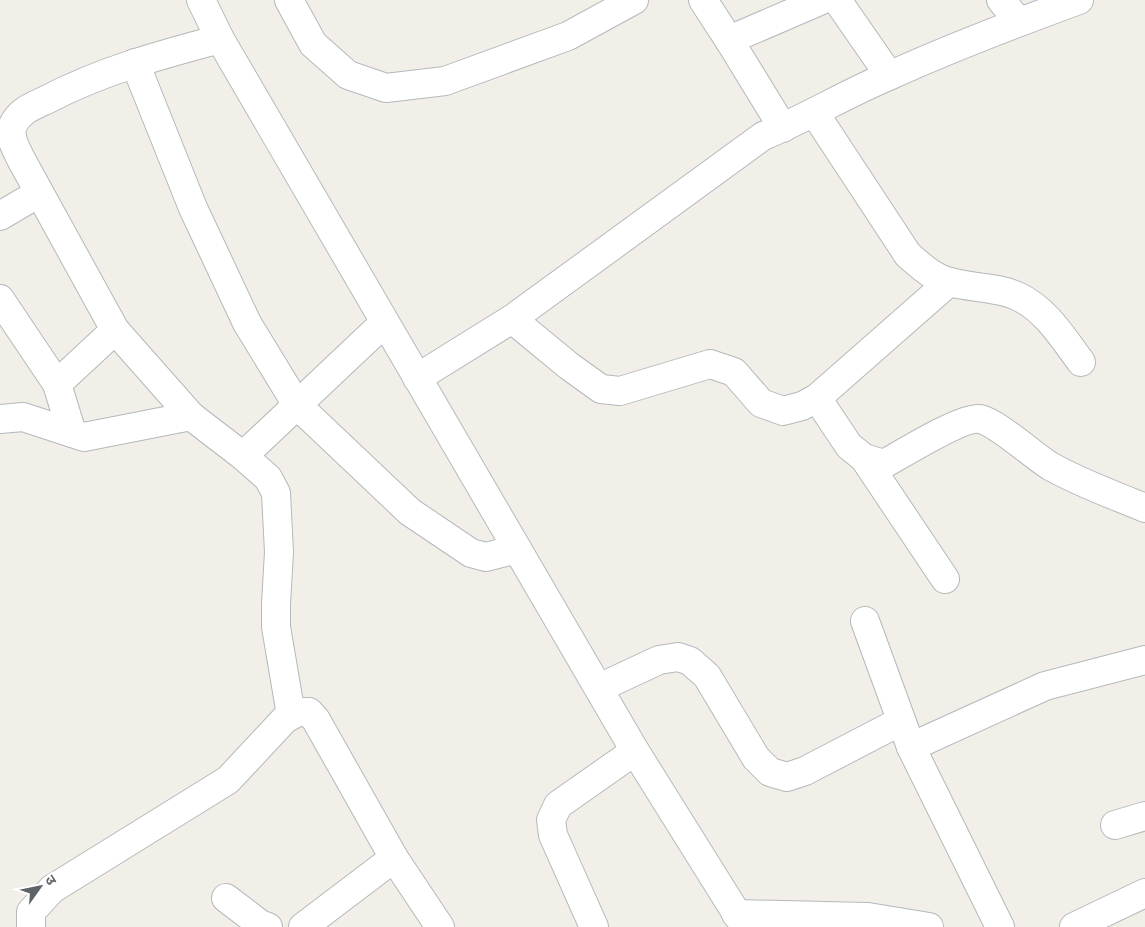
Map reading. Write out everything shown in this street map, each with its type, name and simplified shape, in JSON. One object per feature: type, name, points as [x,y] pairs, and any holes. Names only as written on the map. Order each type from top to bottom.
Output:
[{"type":"street","points":[[201,0],[220,39],[384,323],[635,750],[741,920],[868,917],[929,927]]},
{"type":"street","points":[[289,0],[313,44],[348,75],[386,88],[445,81],[568,36],[634,0]]},
{"type":"street","points":[[703,0],[730,40],[783,128]]},
{"type":"street","points":[[730,40],[822,0]]},
{"type":"street","points":[[838,0],[889,75]]},
{"type":"street","points":[[1001,0],[1019,22]]},
{"type":"street","points":[[417,378],[512,319],[763,136],[783,128],[889,75],[1019,22],[1080,0]]},
{"type":"street","points":[[220,39],[152,57],[75,85],[22,113],[12,126],[13,142],[115,330],[191,416],[268,478],[276,493],[279,552],[276,627],[291,715]]},
{"type":"street","points":[[134,63],[193,208],[247,323],[297,405],[410,512],[471,554],[486,557],[517,549]]},
{"type":"street","points":[[814,112],[908,255],[929,273],[949,282],[1017,296],[1036,308],[1053,325],[1081,362]]},
{"type":"street","points":[[0,216],[39,193]]},
{"type":"street","points":[[512,319],[569,366],[601,389],[620,391],[710,364],[734,372],[761,403],[783,411],[802,406],[817,398],[949,282]]},
{"type":"street","points":[[0,299],[57,384],[72,433]]},
{"type":"street","points":[[243,456],[384,323]]},
{"type":"street","points":[[57,384],[115,330]]},
{"type":"street","points":[[817,398],[849,446],[864,458],[944,579]]},
{"type":"street","points":[[0,419],[23,416],[84,436],[191,416]]},
{"type":"street","points":[[864,458],[884,464],[957,424],[980,419],[1051,466],[1094,487],[1145,508]]},
{"type":"street","points":[[865,622],[911,747],[1000,927]]},
{"type":"street","points":[[599,688],[659,660],[678,657],[690,661],[707,676],[756,758],[770,772],[787,777],[805,771],[901,721]]},
{"type":"street","points":[[911,747],[1045,686],[1145,660]]},
{"type":"street","points":[[30,927],[32,912],[52,890],[228,780],[284,719],[298,712],[309,712],[316,720],[394,858],[440,927]]},
{"type":"street","points":[[594,927],[554,835],[552,820],[558,806],[635,750]]},
{"type":"street","points":[[1115,825],[1145,816]]},
{"type":"street","points":[[303,927],[394,858]]},
{"type":"street","points":[[1074,927],[1145,893]]},
{"type":"street","points":[[226,898],[260,924],[268,927]]}]
